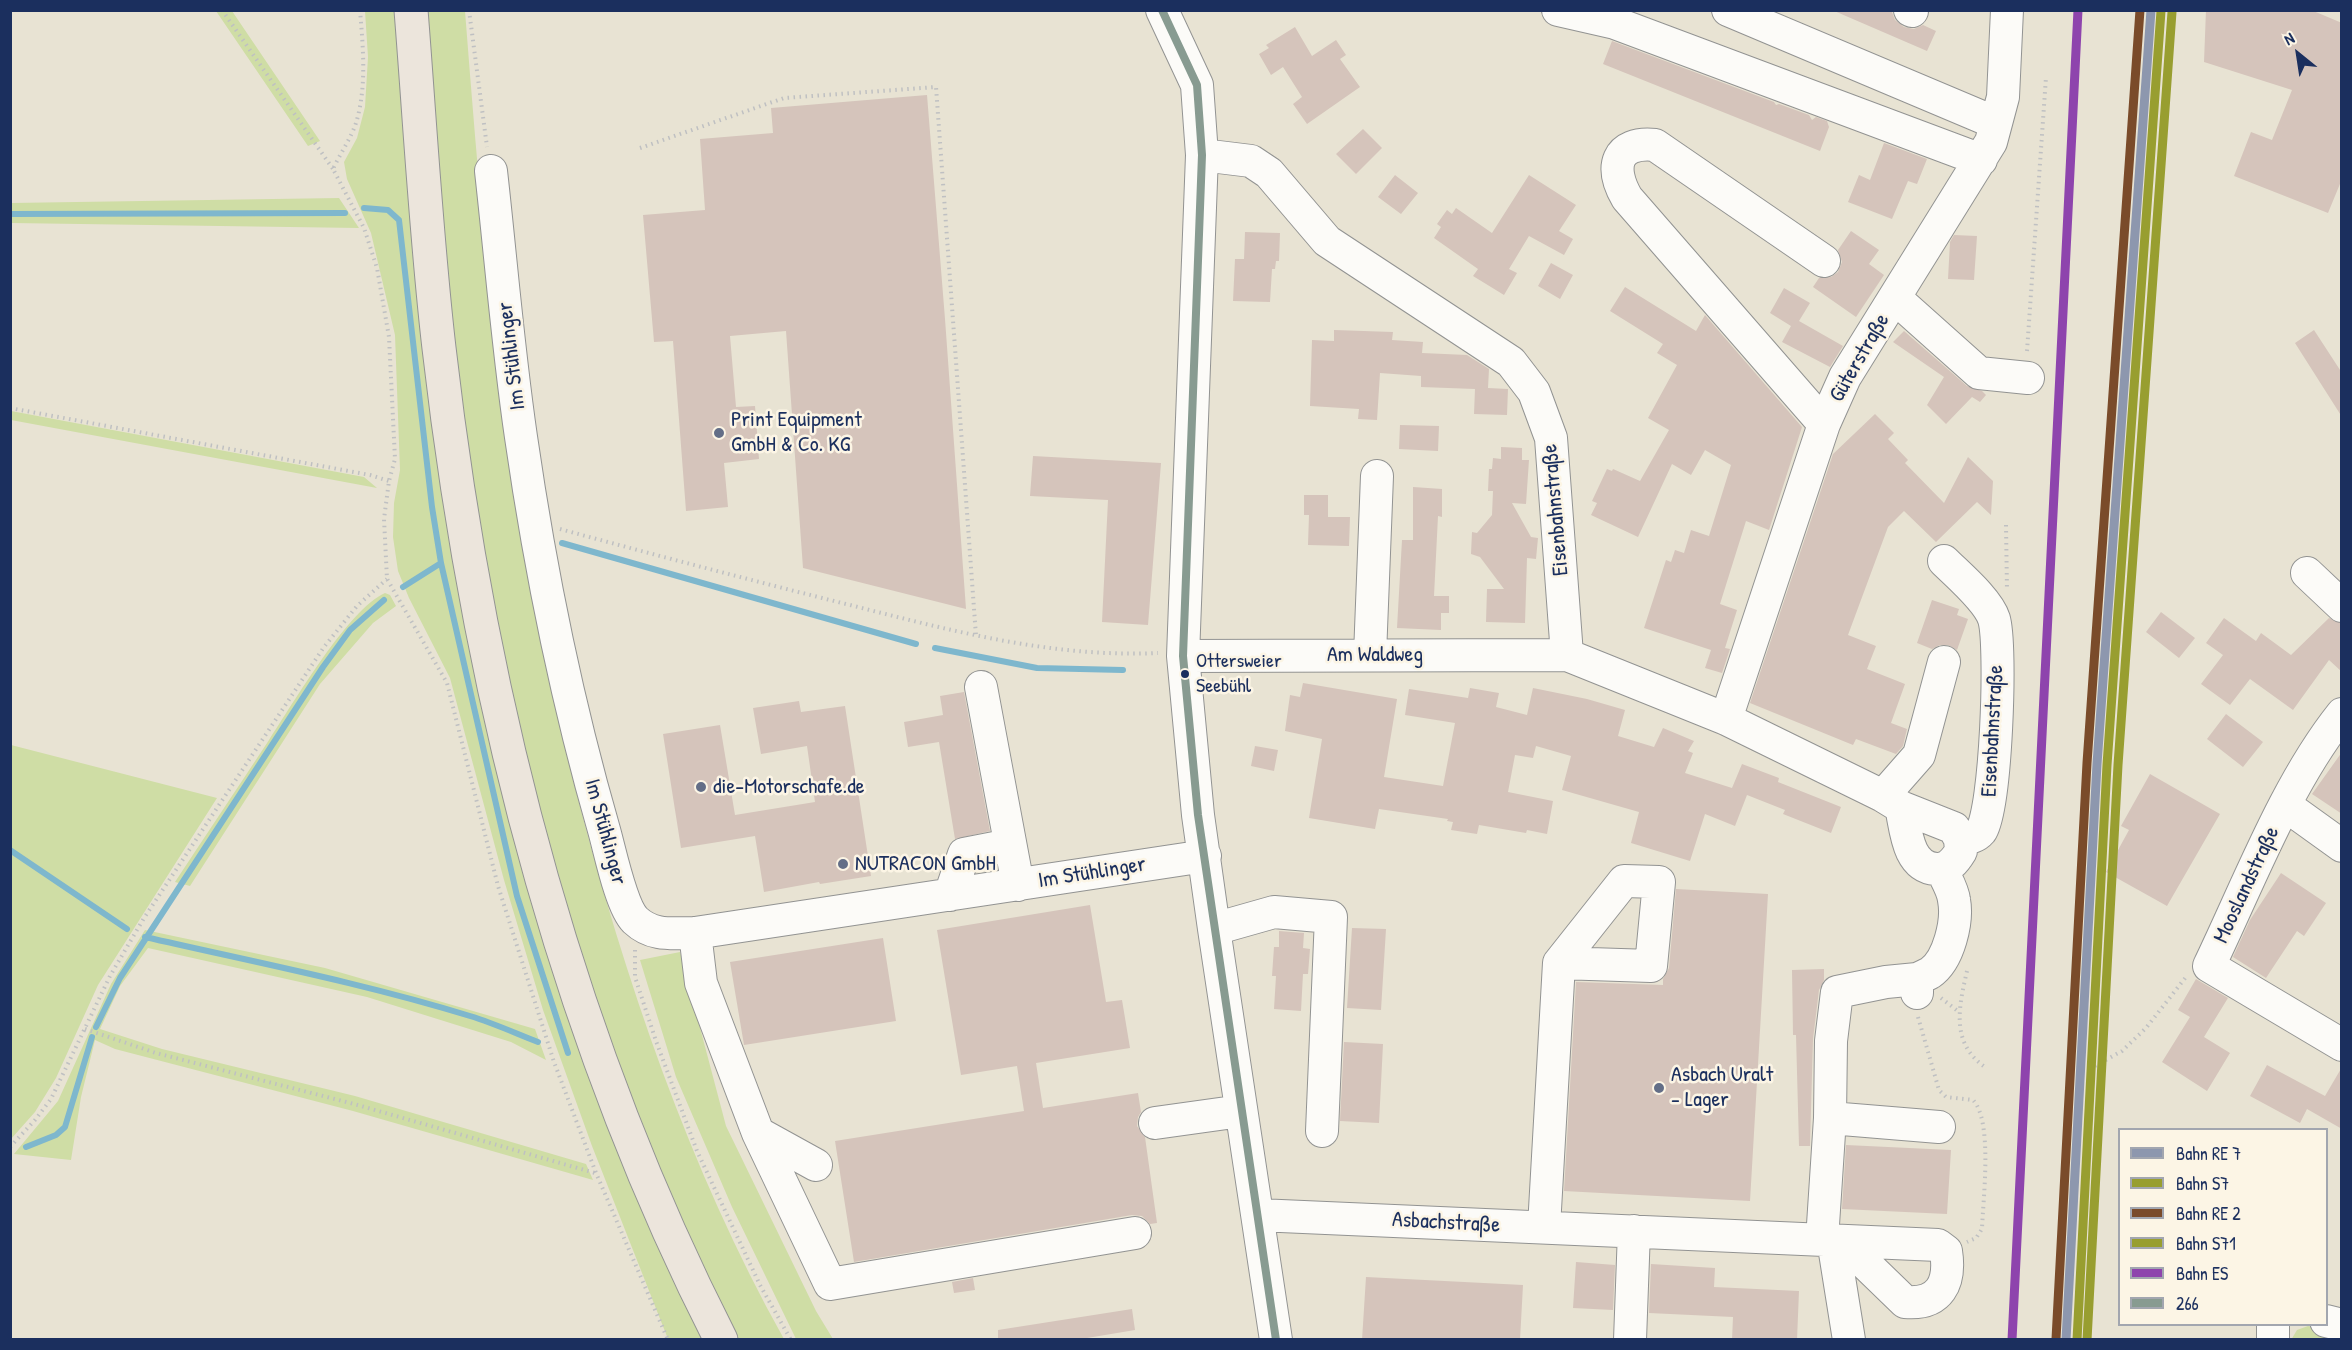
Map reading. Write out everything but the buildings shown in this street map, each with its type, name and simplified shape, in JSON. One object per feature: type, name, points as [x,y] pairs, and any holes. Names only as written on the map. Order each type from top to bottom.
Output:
[{"type":"main road","points":[[411,10],[439,347],[482,632],[528,830],[588,1024],[641,1165],[721,1340]]},
{"type":"street","points":[[1162,10],[1197,85],[1202,155],[1183,654],[1198,815],[1276,1340]]},
{"type":"street","points":[[1558,10],[1615,23],[1981,160]]},
{"type":"street","points":[[1728,10],[1996,123]]},
{"type":"street","name":"Güterstraße","points":[[1726,719],[1824,424],[1845,377],[1990,142],[2003,97],[2007,10]]},
{"type":"street","points":[[1824,261],[1655,145],[1638,143],[1623,151],[1616,168],[1618,182],[1626,198],[1824,424]]},
{"type":"street","name":"Eisenbahnstraße","points":[[1202,155],[1251,161],[1269,173],[1327,241],[1511,362],[1534,392],[1551,438],[1567,655]]},
{"type":"street","name":"Im Stühlinger","points":[[490,171],[521,436],[536,523],[567,682],[593,790],[623,897],[635,919],[659,934],[695,933],[1205,856]]},
{"type":"street","points":[[1895,298],[1979,373],[2028,364]]},
{"type":"street","points":[[1370,655],[1377,476]]},
{"type":"street","points":[[1944,561],[1991,613]]},
{"type":"street","points":[[2307,573],[2342,606]]},
{"type":"street","name":"Eisenbahnstraße","points":[[1960,839],[1974,837],[1981,831],[1989,807],[1996,740],[1997,639],[1991,613]]},
{"type":"street","name":"Am Waldweg","points":[[1183,654],[1567,655]]},
{"type":"street","points":[[1567,655],[1726,719],[1892,802],[1954,828],[1960,839],[1961,851],[1953,863],[1942,870],[1929,868],[1919,862],[1912,852],[1892,802]]},
{"type":"street","points":[[1892,802],[1919,755],[1944,662]]},
{"type":"street","points":[[981,687],[1018,885]]},
{"type":"street","name":"Mooslandstraße","points":[[2209,966],[2285,805],[2336,732]]},
{"type":"street","name":"Mooslandstraße","points":[[2285,805],[2342,846]]},
{"type":"street","points":[[951,895],[964,854],[1010,845]]},
{"type":"street","points":[[1849,1340],[1832,1240],[1831,1041],[1837,992],[1886,982],[1917,986],[1940,962],[1948,947],[1953,927],[1954,899],[1942,870]]},
{"type":"street","points":[[1214,929],[1274,912],[1331,917],[1322,1131]]},
{"type":"street","points":[[695,933],[701,983],[758,1133],[830,1284],[1135,1233]]},
{"type":"street","points":[[1544,1227],[1559,963]]},
{"type":"street","points":[[2209,966],[2342,1045]]},
{"type":"street","points":[[1155,1123],[1241,1111]]},
{"type":"street","points":[[1830,1118],[1939,1127]]},
{"type":"street","points":[[758,1133],[816,1165]]},
{"type":"street","name":"Asbachstraße","points":[[1258,1215],[1938,1245]]},
{"type":"street","points":[[1630,1340],[1634,1231]]},
{"type":"street","points":[[1832,1240],[1905,1302],[1919,1303],[1935,1296],[1947,1279],[1946,1251],[1938,1245]]},
{"type":"path","points":[[222,10],[333,169],[364,228],[379,280],[388,337],[395,459],[388,481],[384,519],[387,579],[447,683],[498,886],[554,1062],[596,1173],[668,1340]]},
{"type":"path","points":[[333,169],[356,123],[361,91],[363,51],[360,10]]},
{"type":"path","points":[[469,10],[490,171]]},
{"type":"path","points":[[2028,364],[2046,77]]},
{"type":"path","points":[[640,147],[784,98],[936,87],[976,636]]},
{"type":"path","points":[[10,408],[358,473],[388,481]]},
{"type":"path","points":[[536,523],[820,598],[1009,643],[1059,650],[1127,655],[1183,654]]},
{"type":"path","points":[[1991,613],[2007,591],[2006,525]]},
{"type":"path","points":[[10,1147],[51,1099],[110,976],[144,918],[324,647],[357,606],[387,579]]},
{"type":"path","points":[[635,919],[635,977],[678,1101],[697,1151],[751,1264],[791,1340]]},
{"type":"path","points":[[1968,966],[1958,1022],[1973,1059],[1984,1067]]},
{"type":"path","points":[[2095,1066],[2122,1051],[2146,1028],[2192,970],[2209,966]]},
{"type":"path","points":[[1917,986],[1918,1022],[1939,1090],[1943,1095],[1973,1100],[1977,1104],[1984,1124],[1982,1229],[1976,1238],[1965,1243],[1938,1245]]},
{"type":"path","points":[[1952,1007],[1959,1013]]},
{"type":"path","points":[[85,1029],[156,1053],[354,1104],[596,1173]]},
{"type":"green space","points":[[216,11],[232,11],[320,141],[308,146]]},
{"type":"green space","points":[[365,11],[397,11],[471,648],[704,1339],[668,1339],[592,1146],[543,1010],[504,880],[450,678],[409,598],[398,571],[393,537],[394,503],[400,470],[395,335],[371,233],[347,179],[344,162],[357,138],[365,107],[368,57]]},
{"type":"green space","points":[[422,11],[465,11],[493,325],[517,513],[543,653],[595,862],[638,1003],[689,1141],[718,1208],[784,1339],[736,1339],[713,1296],[617,1066],[566,914],[531,789],[479,539],[445,280]]},
{"type":"green space","points":[[339,198],[359,228],[11,223],[11,203]]},
{"type":"green space","points":[[11,411],[364,477],[377,488],[11,420]]},
{"type":"green space","points":[[385,593],[390,595],[396,606],[373,623],[320,684],[190,886],[175,882],[322,659],[338,637],[370,602]]},
{"type":"green space","points":[[11,745],[217,798],[98,985],[56,1078],[35,1112],[11,1139]]},
{"type":"green space","points":[[145,930],[325,968],[535,1029],[546,1060],[511,1042],[367,997],[148,948],[120,986],[100,1029],[162,1049],[355,1096],[586,1164],[593,1180],[353,1111],[115,1049],[95,1040],[81,1097],[71,1160],[14,1154],[58,1101],[111,984]]},
{"type":"green space","points":[[680,952],[726,1126],[816,1311],[833,1339],[796,1339],[732,1207],[676,1077],[640,960]]},
{"type":"green space","points":[[2308,1326],[2328,1330],[2326,1339],[2291,1340],[2297,1330]]},
{"type":"waterway","points":[[364,208],[388,210],[399,220],[432,507],[441,563],[517,896],[568,1053]]},
{"type":"waterway","points":[[10,214],[345,213]]},
{"type":"waterway","points":[[562,543],[916,644]]},
{"type":"waterway","points":[[403,587],[441,563]]},
{"type":"waterway","points":[[96,1027],[120,978],[323,667],[350,630],[384,600]]},
{"type":"waterway","points":[[935,648],[1037,668],[1123,670]]},
{"type":"waterway","points":[[10,850],[127,929]]},
{"type":"waterway","points":[[145,937],[389,993],[479,1019],[538,1042]]},
{"type":"waterway","points":[[26,1147],[56,1135],[65,1127],[92,1037]]},
{"type":"transit line","name":"266","points":[[1162,10],[1197,85],[1202,155],[1183,656],[1198,815],[1276,1340]]},
{"type":"transit line","points":[[2056,1339],[2087,763],[2140,10]]},
{"type":"transit line","points":[[2066,1340],[2097,764],[2151,10]]},
{"type":"rail line","name":"ES","points":[[2012,1340],[2078,10]]},
{"type":"rail line","name":"S7","points":[[2077,1340],[2107,765],[2161,11]]},
{"type":"rail line","name":"S71","points":[[2087,1340],[2118,765],[2172,12]]},
{"type":"place","name":"Print Equipment GmbH & Co. KG","points":[[719,433]]},
{"type":"place","name":"Ottersweier Seebühl","points":[[1185,674]]},
{"type":"place","name":"die-Motorschafe.de","points":[[701,787]]},
{"type":"place","name":"NUTRACON GmbH","points":[[843,864]]},
{"type":"place","name":"Asbach Uralt - Lager","points":[[1659,1088]]}]
